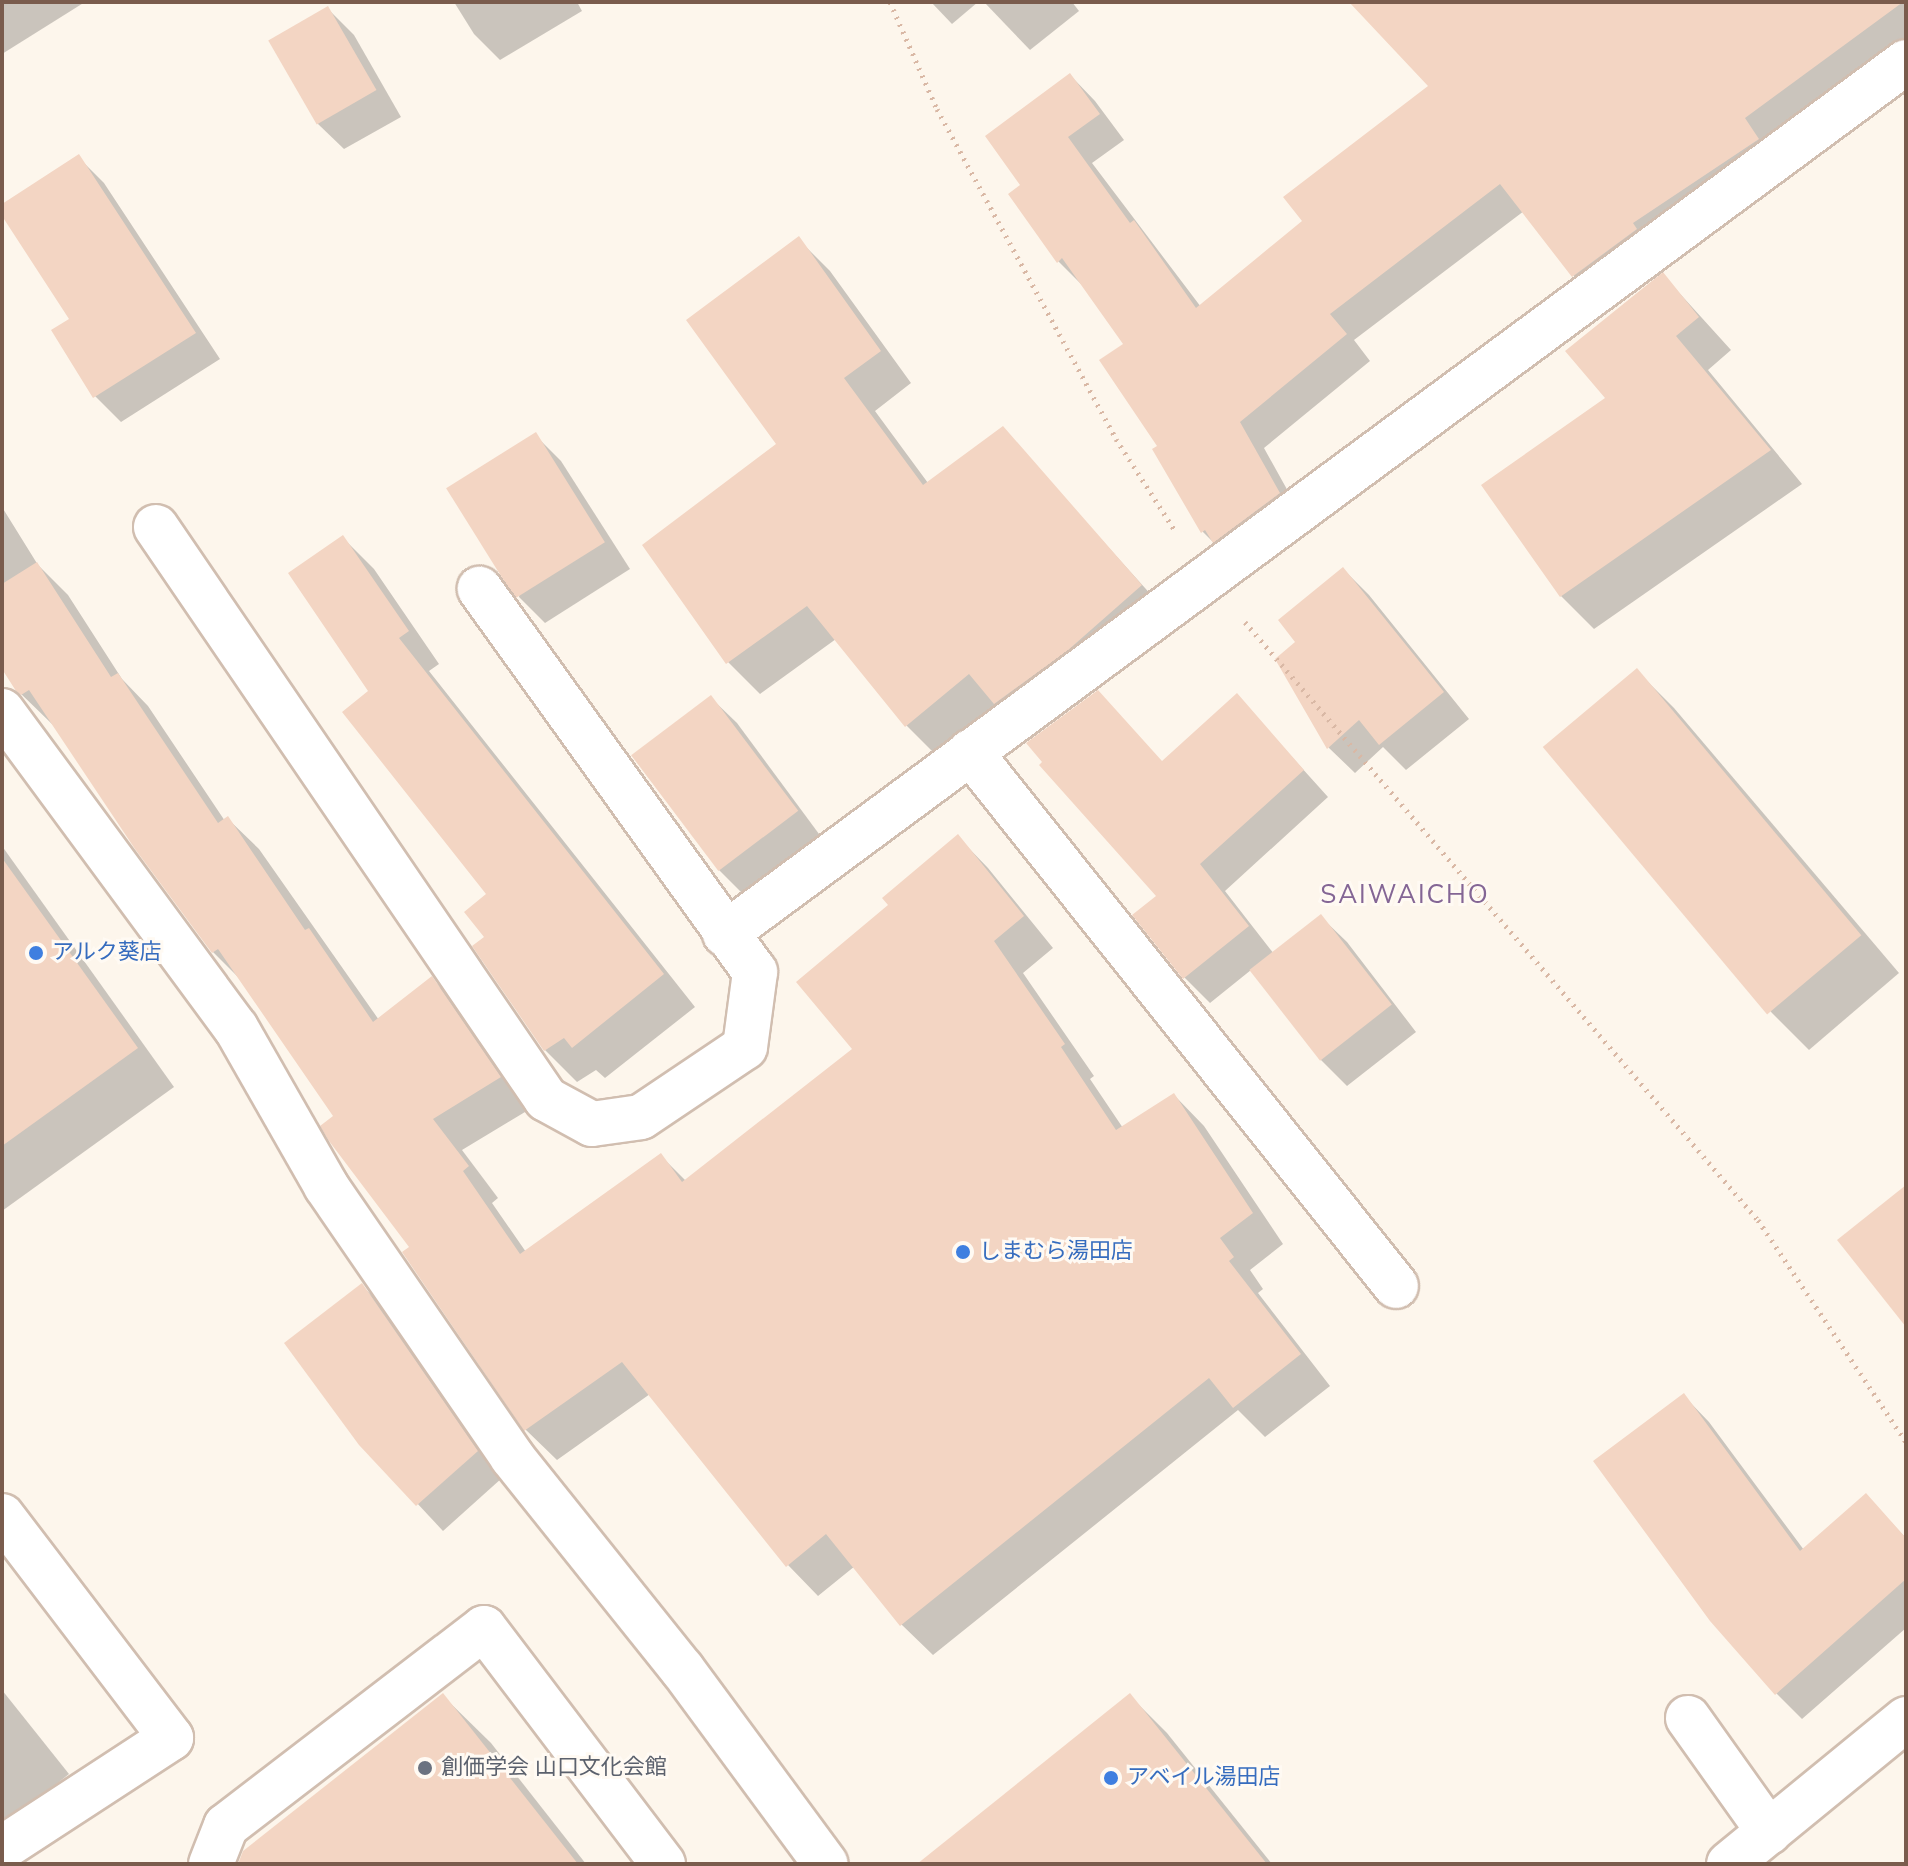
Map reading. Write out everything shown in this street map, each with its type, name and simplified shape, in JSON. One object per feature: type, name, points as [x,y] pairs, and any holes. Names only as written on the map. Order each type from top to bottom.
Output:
[{"type":"street","points":[[725,934],[1906,62]]},
{"type":"street","points":[[156,527],[546,1099],[592,1124],[641,1117],[745,1047],[755,972],[480,589]]},
{"type":"street","points":[[2,711],[236,1028],[326,1186],[512,1457],[682,1669],[826,1864]]},
{"type":"street","points":[[970,752],[1396,1286]]},
{"type":"street","points":[[2,1516],[171,1738],[2,1848]]},
{"type":"street","points":[[211,1864],[226,1826],[484,1628],[663,1864]]},
{"type":"street","points":[[1688,1718],[1769,1832]]},
{"type":"street","points":[[1729,1864],[1906,1719]]},
{"type":"path","points":[[890,2],[937,109],[1116,439],[1207,578],[1758,1220],[1906,1442]]},
{"type":"building","points":[[1349,2],[1903,2],[1745,118],[1759,139],[1633,223],[1637,229],[1572,277],[1500,184],[1330,314],[1347,334],[1240,422],[1280,493],[1213,543],[1205,530],[1201,533],[1152,449],[1157,446],[1099,360],[1123,344],[1062,258],[1057,263],[1008,194],[1020,185],[985,136],[1070,73],[1100,114],[1068,137],[1130,223],[1134,220],[1196,308],[1302,221],[1283,197],[1428,86]]},
{"type":"building","points":[[328,6],[376,90],[317,125],[268,40]]},
{"type":"building","points":[[79,154],[196,333],[93,398],[51,330],[69,319],[2,216],[2,204]]},
{"type":"building","points":[[799,236],[881,351],[844,378],[923,485],[1003,426],[1142,585],[1067,651],[994,704],[969,674],[905,727],[807,606],[726,664],[642,545],[776,444],[686,320]]},
{"type":"building","points":[[1663,272],[1699,317],[1676,336],[1771,450],[1560,597],[1481,485],[1605,398],[1565,351]]},
{"type":"building","points":[[536,432],[605,542],[515,598],[446,488]]},
{"type":"building","points":[[343,535],[409,631],[399,638],[664,974],[572,1048],[564,1038],[544,1051],[472,946],[484,937],[464,912],[486,894],[342,712],[368,691],[288,573]]},
{"type":"building","points":[[37,562],[111,677],[118,673],[218,823],[228,816],[305,930],[309,928],[373,1022],[432,976],[501,1077],[433,1119],[469,1166],[463,1171],[520,1254],[661,1153],[682,1182],[852,1049],[796,982],[888,905],[882,898],[958,834],[1024,916],[994,941],[1065,1044],[1061,1047],[1116,1130],[1174,1093],[1253,1213],[1220,1238],[1234,1257],[1229,1261],[1301,1354],[1233,1408],[1209,1378],[900,1626],[826,1534],[786,1567],[622,1362],[524,1431],[402,1252],[409,1247],[329,1141],[320,1126],[333,1116],[218,949],[212,953],[135,849],[29,690],[21,695],[2,669],[2,584]]},
{"type":"building","points":[[1343,567],[1444,692],[1379,745],[1359,720],[1327,749],[1275,659],[1295,642],[1278,620]]},
{"type":"building","points":[[1637,668],[1861,935],[1767,1014],[1543,747]]},
{"type":"building","points":[[1098,690],[1162,761],[1237,693],[1304,770],[1200,864],[1249,926],[1183,979],[1132,915],[1156,896],[1039,765],[1042,762],[1026,743]]},
{"type":"building","points":[[711,695],[798,811],[718,871],[631,755]]},
{"type":"building","name":"アルク葵店","points":[[2,858],[138,1048],[2,1146]]},
{"type":"building","points":[[1321,914],[1392,1005],[1320,1061],[1249,970]]},
{"type":"building","points":[[1906,1185],[1906,1327],[1837,1240]]},
{"type":"building","points":[[362,1283],[478,1451],[416,1506],[359,1445],[284,1343]]},
{"type":"building","points":[[1684,1393],[1800,1551],[1866,1493],[1906,1538],[1906,1579],[1775,1695],[1710,1621],[1593,1461]]},
{"type":"building","name":"創価学会 山口文化会館","points":[[443,1693],[578,1864],[238,1864],[243,1851]]},
{"type":"building","name":"アベイル湯田店","points":[[1130,1693],[1267,1864],[917,1864]]},
{"type":"place","name":"アルク葵店","points":[[36,953]]},
{"type":"place","name":"しまむら湯田店","points":[[963,1252]]},
{"type":"place","name":"創価学会 山口文化会館","points":[[425,1768]]},
{"type":"place","name":"アベイル湯田店","points":[[1111,1778]]},
{"type":"district","name":"SAIWAICHO","points":[[1405,895]]}]
